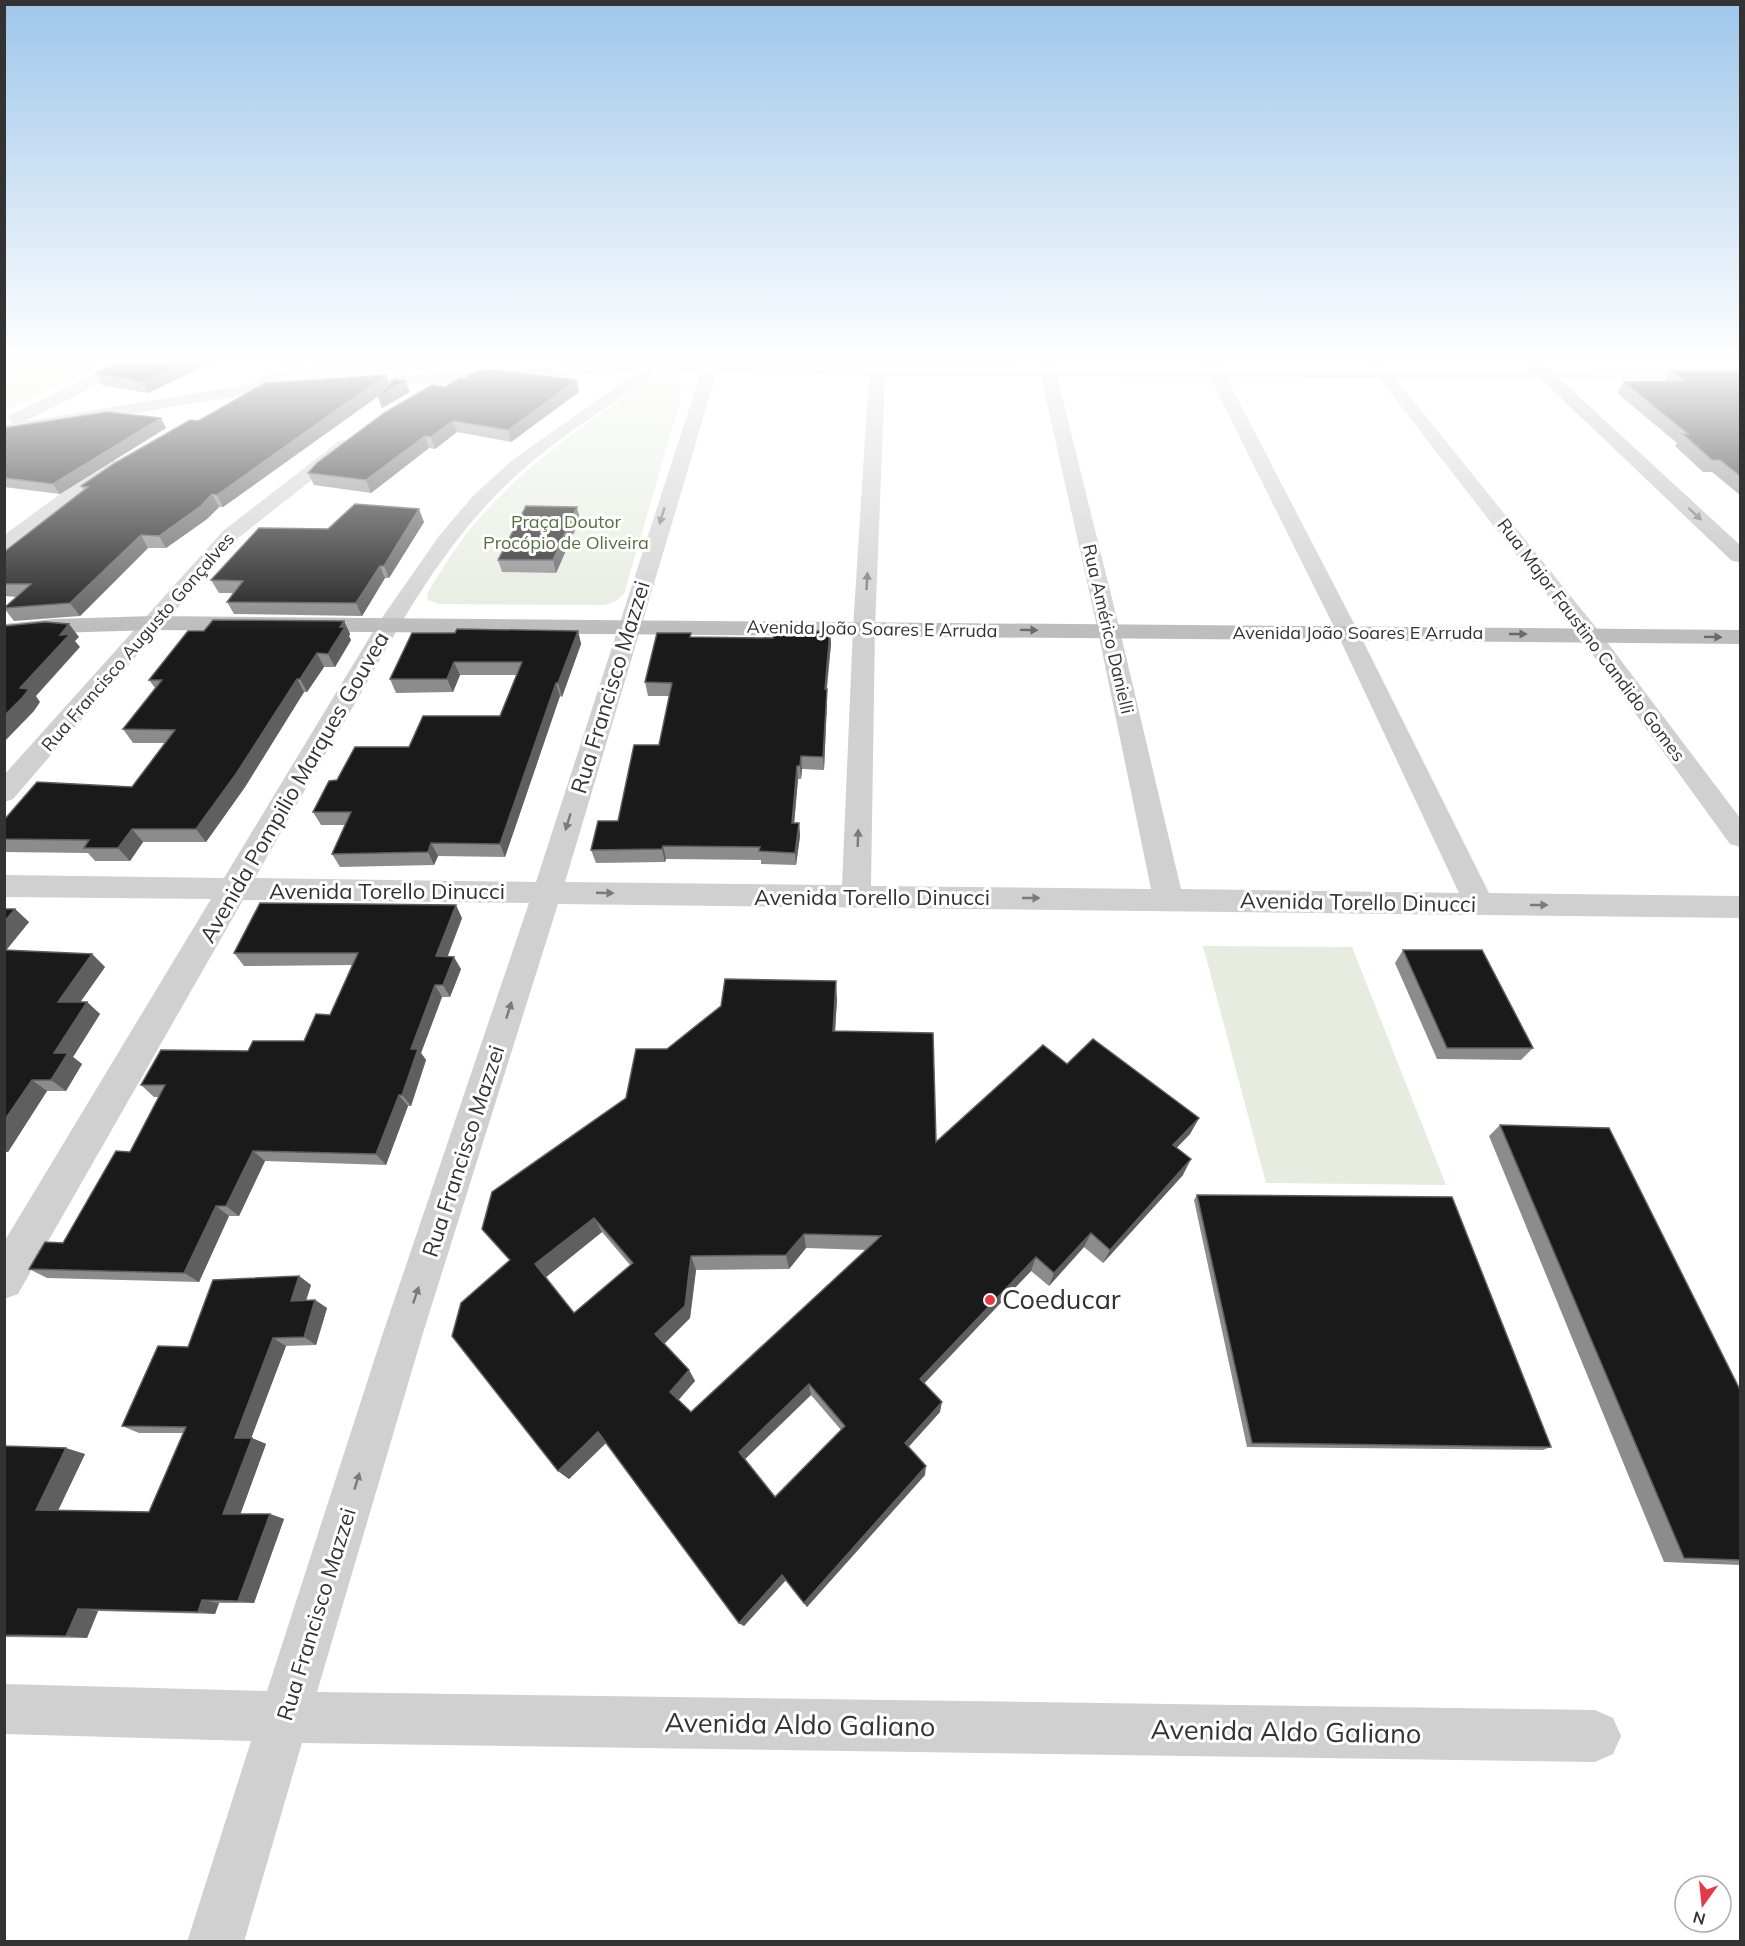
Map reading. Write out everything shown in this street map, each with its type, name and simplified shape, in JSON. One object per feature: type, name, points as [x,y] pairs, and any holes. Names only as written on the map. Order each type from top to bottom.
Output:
[{"type":"street","name":"Rua Francisco Augusto Gonçalves","points":[[4,793],[230,535],[339,451]]},
{"type":"street","name":"Avenida Pompilio Marques Gouvea","points":[[4,1280],[393,618],[433,557],[475,507],[516,466],[537,451]]},
{"type":"street","name":"Rua Francisco Mazzei","points":[[215,1941],[403,1333],[547,892],[684,451]]},
{"type":"street","points":[[856,897],[865,620],[874,451]]},
{"type":"street","name":"Rua Américo Danielli","points":[[1067,451],[1168,899]]},
{"type":"street","points":[[1256,451],[1480,905]]},
{"type":"street","name":"Rua Major Faustino Candido Gomes","points":[[1445,451],[1583,626],[1740,837]]},
{"type":"street","points":[[1627,451],[1740,556]]},
{"type":"street","points":[[4,545],[66,499],[133,457]]},
{"type":"street","name":"Avenida João Soares E Arruda","points":[[4,616],[54,611],[158,615],[393,618],[1583,626],[1740,620]]},
{"type":"street","name":"Avenida João Soares E Arruda","points":[[4,631],[158,615]]},
{"type":"street","name":"Avenida João Soares E Arruda","points":[[1583,626],[1740,638]]},
{"type":"street","name":"Avenida Torello Dinucci","points":[[4,886],[1740,907]]},
{"type":"street","name":"Avenida Aldo Galiano","points":[[4,1709],[285,1717],[1596,1736]]},
{"type":"green space","name":"Praça Doutor Procópio de Oliveira","points":[[666,451],[624,594],[616,601],[605,605],[440,604],[428,600],[427,594],[457,546],[481,516],[525,472],[549,452]]},
{"type":"green space","points":[[1203,946],[1352,947],[1446,1185],[1266,1183]]},
{"type":"building","points":[[4,451],[107,451],[53,484],[4,478]]},
{"type":"building","points":[[136,451],[279,451],[217,495],[212,494],[201,506],[159,536],[141,535],[70,603],[4,608],[31,584],[4,584],[4,552],[88,487],[81,486]]},
{"type":"building","points":[[333,451],[405,451],[366,480],[308,473]]},
{"type":"building","points":[[1702,451],[1740,451],[1740,476],[1720,460],[1712,460]]},
{"type":"building","points":[[355,504],[419,509],[384,566],[380,566],[356,603],[227,602],[243,581],[211,580],[259,528],[328,529]]},
{"type":"building","points":[[526,506],[577,507],[553,560],[498,560]]},
{"type":"building","points":[[213,620],[344,621],[340,627],[345,627],[328,654],[317,653],[300,679],[297,679],[236,774],[196,829],[132,829],[118,848],[84,848],[89,840],[4,839],[4,820],[37,782],[132,787],[175,730],[123,729],[162,680],[149,680],[188,631],[204,631]]},
{"type":"building","points":[[45,622],[69,624],[60,635],[70,634],[20,688],[29,689],[4,716],[4,626]]},
{"type":"building","points":[[457,629],[578,631],[558,683],[556,683],[500,844],[431,843],[428,852],[332,854],[351,812],[313,812],[329,781],[337,780],[355,747],[409,747],[423,716],[500,716],[522,662],[454,662],[447,679],[390,679],[412,633],[455,633]]},
{"type":"building","points":[[774,631],[830,631],[823,757],[801,756],[800,766],[797,766],[792,823],[799,823],[795,853],[759,851],[760,847],[663,846],[662,849],[591,850],[598,821],[618,821],[634,745],[659,745],[672,683],[645,682],[657,633],[691,633],[690,637],[773,638]]},
{"type":"building","points":[[260,903],[456,905],[436,956],[454,957],[443,985],[435,985],[411,1049],[418,1049],[402,1095],[399,1095],[376,1154],[253,1151],[226,1206],[216,1206],[184,1273],[29,1269],[45,1242],[63,1243],[116,1151],[130,1152],[165,1085],[141,1085],[161,1050],[248,1051],[253,1041],[304,1041],[316,1014],[330,1015],[358,953],[234,953]]},
{"type":"building","points":[[4,909],[15,909],[4,922]]},
{"type":"building","points":[[4,950],[92,954],[58,1002],[87,1002],[54,1053],[68,1053],[51,1080],[32,1080],[4,1121]]},
{"type":"building","points":[[1403,950],[1482,950],[1533,1048],[1447,1048]]},
{"type":"building","points":[[725,979],[836,981],[833,1031],[933,1033],[936,1142],[1043,1045],[1067,1064],[1093,1039],[1199,1118],[1173,1145],[1191,1159],[1110,1250],[1091,1233],[1054,1273],[1036,1257],[920,1379],[942,1402],[905,1443],[926,1466],[804,1603],[782,1575],[739,1623],[598,1432],[558,1471],[452,1336],[461,1303],[510,1260],[482,1229],[492,1192],[626,1098],[636,1049],[667,1049],[721,1006]],"holes":[[[594,1218],[633,1263],[574,1313],[535,1264]],[[804,1234],[881,1236],[691,1412],[670,1392],[689,1370],[655,1334],[685,1306],[691,1256],[786,1255]],[[809,1384],[845,1426],[775,1497],[739,1452]]]},
{"type":"building","points":[[1500,1125],[1609,1128],[1740,1390],[1740,1560],[1684,1558]]},
{"type":"building","points":[[1197,1195],[1452,1197],[1551,1447],[1252,1443]]},
{"type":"building","points":[[299,1276],[291,1301],[315,1300],[304,1337],[273,1338],[235,1438],[252,1438],[223,1514],[270,1514],[238,1601],[202,1600],[198,1612],[78,1609],[66,1636],[4,1635],[4,1446],[66,1448],[36,1510],[149,1512],[186,1427],[122,1426],[158,1346],[188,1347],[213,1280]]},
{"type":"place","name":"Coeducar","points":[[990,1300]]}]
